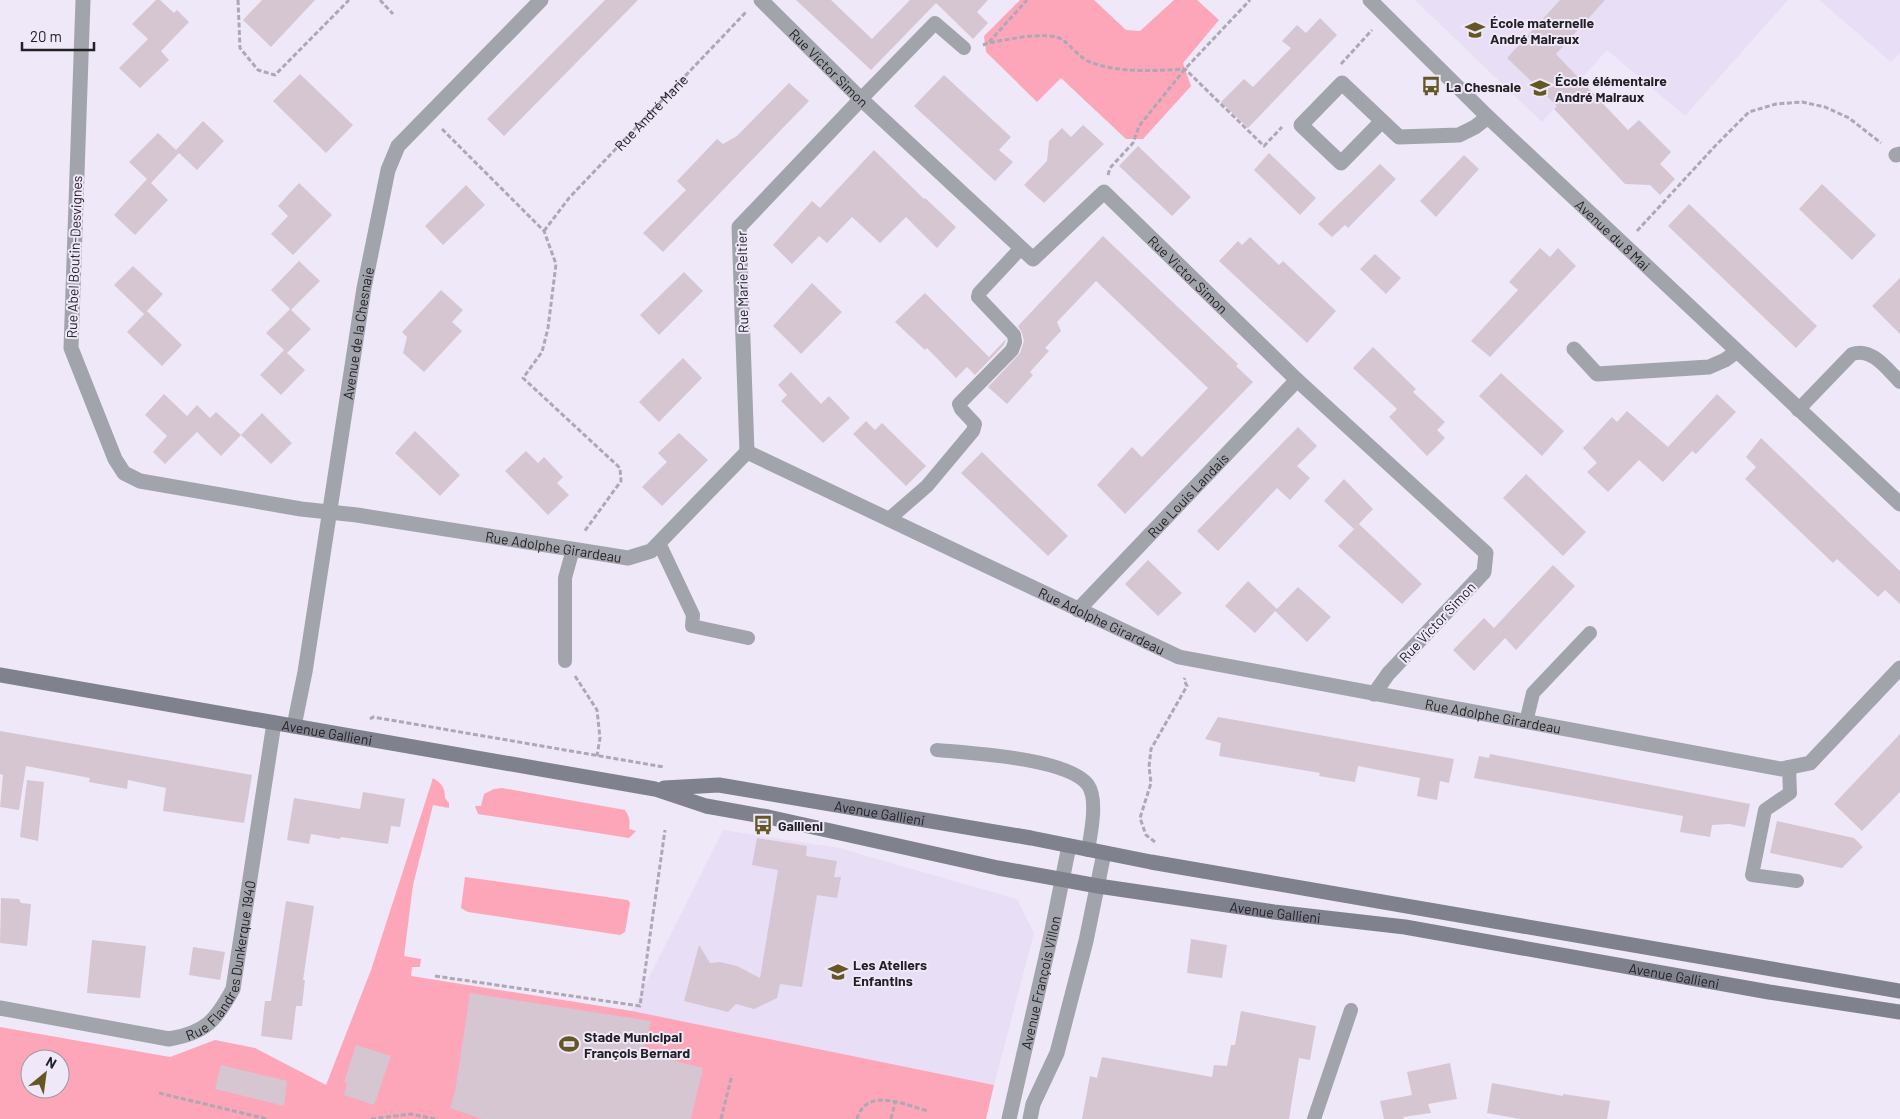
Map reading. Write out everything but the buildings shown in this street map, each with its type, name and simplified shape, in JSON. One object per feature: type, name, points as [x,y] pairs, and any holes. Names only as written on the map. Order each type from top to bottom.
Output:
[{"type":"main road","name":"Avenue Gallieni","points":[[0,675],[655,789],[706,806],[768,817],[998,868],[1063,878],[1098,886],[1274,912],[1405,927],[1770,992],[1900,1012]]},
{"type":"main road","name":"Avenue Gallieni","points":[[655,789],[719,785],[1900,991]]},
{"type":"street","name":"Rue Abel Boutin-Desvignes","points":[[83,0],[71,348],[115,459],[124,473],[140,481],[301,509],[329,511]]},
{"type":"street","name":"Avenue de la Chesnaie","points":[[294,726],[305,672],[364,288],[388,170],[398,146],[541,0]]},
{"type":"street","name":"Rue Victor Simon","points":[[762,0],[861,99],[1032,259],[1104,192],[1297,380],[1486,553],[1484,572],[1388,674],[1374,694]]},
{"type":"street","name":"Avenue du 8 Mai","points":[[1370,0],[1488,117],[1900,504]]},
{"type":"street","points":[[1382,121],[1342,163],[1301,125],[1342,82],[1399,137],[1459,135],[1475,127],[1488,117]]},
{"type":"street","name":"Rue Marie Peltier","points":[[747,452],[739,227],[861,99]]},
{"type":"street","points":[[1574,349],[1598,374],[1709,367],[1725,360],[1736,352]]},
{"type":"street","name":"Rue Louis Landais","points":[[1078,610],[1297,380]]},
{"type":"street","name":"Rue Adolphe Girardeau","points":[[329,511],[628,558],[651,550],[747,452],[1078,610],[1179,656],[1781,769],[1810,763],[1900,668]]},
{"type":"street","name":"Rue Flandres Dunkerque 1940","points":[[0,1008],[169,1039],[199,1031],[220,1013],[233,989],[274,723]]},
{"type":"street","name":"Avenue François Villon","points":[[1010,1119],[1063,878],[1068,846]]},
{"type":"street","points":[[1030,1119],[1033,1104],[1057,1053],[1086,941],[1104,853]]},
{"type":"lane","points":[[861,99],[936,23],[964,48]]},
{"type":"lane","points":[[889,519],[926,486],[972,431],[975,424],[961,409],[960,404],[1012,350],[1015,342],[1014,336],[978,298],[979,293],[1021,248]]},
{"type":"lane","points":[[1798,410],[1852,354],[1860,352],[1870,354],[1900,382]]},
{"type":"lane","points":[[659,542],[693,615],[692,626],[748,638]]},
{"type":"lane","points":[[566,661],[565,578],[574,549]]},
{"type":"lane","points":[[1526,722],[1533,693],[1590,633]]},
{"type":"lane","points":[[937,750],[1023,758],[1072,773],[1088,785],[1094,801],[1088,850]]},
{"type":"lane","points":[[1789,768],[1790,794],[1765,810],[1752,875],[1796,881]]},
{"type":"lane","points":[[1314,1119],[1351,1010]]},
{"type":"path","points":[[238,0],[240,48],[258,70],[276,75],[349,0]]},
{"type":"path","points":[[380,0],[393,14]]},
{"type":"path","name":"Rue André Marie","points":[[544,231],[569,198],[744,12],[762,0]]},
{"type":"path","points":[[988,43],[1027,0]]},
{"type":"path","points":[[1104,192],[1110,168],[1133,143],[1138,126],[1185,69],[1250,0]]},
{"type":"path","points":[[1337,68],[1374,28]]},
{"type":"path","points":[[964,48],[972,51],[988,43],[1033,36],[1061,39],[1088,62],[1112,68],[1152,71],[1185,69],[1264,146],[1288,121]]},
{"type":"path","points":[[1624,245],[1749,112],[1776,104],[1802,102],[1825,107],[1849,118],[1898,155]]},
{"type":"path","points":[[428,115],[544,231],[556,264],[548,328],[542,352],[524,378],[620,468],[621,481],[589,522],[574,549]]},
{"type":"path","points":[[1146,835],[1140,818],[1151,783],[1149,767],[1151,749],[1188,686],[1184,680],[1195,659]]},
{"type":"path","points":[[566,661],[597,710],[600,738],[597,756]]},
{"type":"path","points":[[434,976],[640,1006],[665,830]]},
{"type":"path","points":[[722,1119],[732,1074]]},
{"type":"path","points":[[159,1093],[267,1119]]},
{"type":"path","points":[[863,1119],[857,1118],[862,1108],[870,1100],[885,1100],[928,1111]]},
{"type":"path","points":[[891,1119],[895,1102]]},
{"type":"path","points":[[244,1119],[246,1114]]},
{"type":"path","points":[[370,1119],[412,1114],[435,1119]]},
{"type":"shaded area","points":[[1020,0],[1094,0],[1126,30],[1140,31],[1174,0],[1197,0],[1219,20],[1183,63],[1191,86],[1143,139],[1126,139],[1061,78],[1037,102],[986,52],[984,36]]},
{"type":"shaded area","name":"École élémentaire André Malraux","points":[[1415,0],[1788,0],[1685,116],[1607,50],[1542,122]]},
{"type":"shaded area","points":[[1819,0],[1900,0],[1900,53],[1891,62]]},
{"type":"shaded area","name":"Stade Municipal François Bernard","points":[[433,778],[442,786],[445,798],[449,803],[449,808],[433,805],[413,885],[404,956],[421,959],[420,967],[412,967],[411,976],[632,1011],[994,1085],[986,1119],[0,1119],[0,1027],[170,1057],[215,1040],[255,1048],[326,1085],[371,970]]},
{"type":"shaded area","points":[[502,788],[625,810],[629,819],[629,829],[636,831],[629,838],[478,814],[475,806],[481,806],[484,794],[494,789]]},
{"type":"shaded area","name":"Les Ateliers Enfantins","points":[[723,830],[839,848],[1017,899],[1034,933],[994,1085],[632,1011]]},
{"type":"shaded area","points":[[465,877],[628,900],[630,903],[625,932],[620,935],[468,912],[461,908]]},
{"type":"place","name":"École maternelle André Malraux","points":[[1475,30]]},
{"type":"place","name":"La Chesnaie","points":[[1431,86]]},
{"type":"place","name":"École élémentaire André Malraux","points":[[1540,88]]},
{"type":"place","name":"Gallieni","points":[[763,825]]},
{"type":"place","name":"Les Ateliers Enfantins","points":[[838,972]]},
{"type":"place","name":"Stade Municipal François Bernard","points":[[569,1044]]}]
